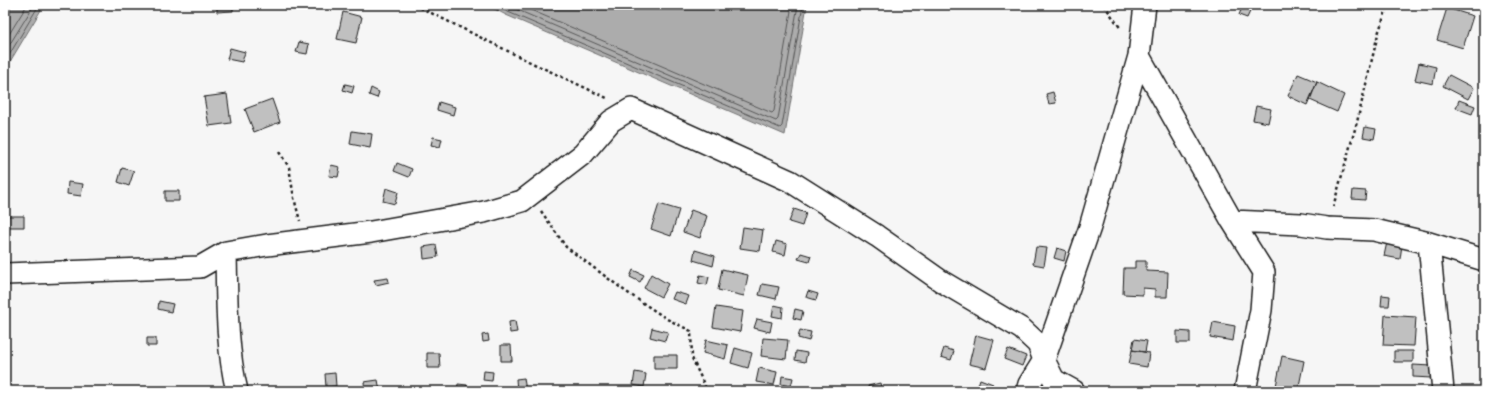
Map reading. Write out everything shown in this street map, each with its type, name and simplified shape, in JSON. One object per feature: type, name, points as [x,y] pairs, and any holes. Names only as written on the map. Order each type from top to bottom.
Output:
[{"type":"street","points":[[1027,391],[1029,384],[1044,360],[1090,227],[1139,56],[1145,5]]},
{"type":"street","points":[[1139,56],[1232,221],[1264,272],[1261,310],[1245,391]]},
{"type":"street","points":[[5,274],[200,267],[226,252],[267,245],[370,232],[484,212],[522,201],[530,196],[583,154],[611,121],[631,109],[790,181],[877,236],[940,281],[1022,329],[1038,344],[1054,380],[1074,391]]},
{"type":"street","points":[[1232,221],[1301,224],[1327,228],[1374,230],[1429,243],[1484,260]]},
{"type":"street","points":[[1429,243],[1443,391]]},
{"type":"street","points":[[226,252],[227,295],[232,368],[237,391]]},
{"type":"path","points":[[415,5],[528,61],[631,109]]},
{"type":"path","points":[[1327,228],[1357,122],[1378,34],[1388,5]]},
{"type":"path","points":[[279,152],[289,167],[294,198],[306,241]]},
{"type":"path","points":[[530,196],[566,247],[637,299],[667,319],[691,332],[692,358],[707,391]]},
{"type":"water","points":[[5,5],[44,5],[5,70]]},
{"type":"water","points":[[487,5],[807,5],[785,135],[506,15]]},
{"type":"building","points":[[217,5],[233,5],[233,11],[217,12]]},
{"type":"building","points":[[1243,5],[1253,5],[1247,18],[1239,15]]},
{"type":"building","points":[[1447,8],[1473,16],[1463,48],[1437,40]]},
{"type":"building","points":[[343,12],[362,17],[356,43],[337,39]]},
{"type":"building","points":[[299,42],[309,44],[307,54],[296,52]]},
{"type":"building","points":[[230,48],[245,52],[242,62],[227,59]]},
{"type":"building","points":[[1419,63],[1436,67],[1433,84],[1415,80]]},
{"type":"building","points":[[1298,74],[1317,82],[1307,105],[1288,96]]},
{"type":"building","points":[[1449,75],[1474,88],[1468,99],[1443,86]]},
{"type":"building","points":[[1317,82],[1344,95],[1337,112],[1310,100]]},
{"type":"building","points":[[345,84],[354,86],[352,93],[343,90]]},
{"type":"building","points":[[371,88],[379,92],[377,98],[369,95]]},
{"type":"building","points":[[1053,92],[1056,103],[1049,104],[1046,94]]},
{"type":"building","points":[[227,94],[231,123],[209,126],[204,97]]},
{"type":"building","points":[[272,99],[280,122],[254,132],[245,109]]},
{"type":"building","points":[[1459,100],[1475,106],[1472,114],[1456,108]]},
{"type":"building","points":[[439,102],[455,107],[453,115],[437,110]]},
{"type":"building","points":[[1256,106],[1271,109],[1268,123],[1253,120]]},
{"type":"building","points":[[1365,127],[1376,129],[1374,139],[1363,137]]},
{"type":"building","points":[[352,131],[372,134],[370,148],[350,144]]},
{"type":"building","points":[[433,137],[442,139],[440,147],[431,145]]},
{"type":"building","points":[[397,163],[412,169],[409,177],[394,171]]},
{"type":"building","points":[[331,165],[340,167],[338,177],[329,176]]},
{"type":"building","points":[[122,168],[134,171],[129,186],[118,182]]},
{"type":"building","points":[[68,182],[83,184],[81,196],[67,194]]},
{"type":"building","points":[[386,188],[398,192],[395,204],[383,201]]},
{"type":"building","points":[[1353,190],[1366,191],[1365,200],[1352,199]]},
{"type":"building","points":[[165,191],[179,191],[179,201],[165,201]]},
{"type":"building","points":[[659,204],[679,210],[671,236],[651,229]]},
{"type":"building","points":[[794,209],[806,213],[802,226],[789,222]]},
{"type":"building","points":[[691,210],[707,216],[700,238],[683,232]]},
{"type":"building","points":[[8,216],[24,216],[24,227],[8,227]]},
{"type":"building","points":[[743,227],[763,230],[760,251],[740,248]]},
{"type":"building","points":[[776,241],[787,244],[785,255],[773,252]]},
{"type":"building","points":[[1387,242],[1402,245],[1400,259],[1384,256]]},
{"type":"building","points":[[436,245],[438,257],[424,259],[423,247]]},
{"type":"building","points":[[1036,247],[1047,248],[1044,266],[1033,264]]},
{"type":"building","points":[[1057,248],[1066,251],[1064,261],[1054,258]]},
{"type":"building","points":[[695,250],[715,256],[713,266],[693,260]]},
{"type":"building","points":[[801,253],[811,256],[809,262],[798,259]]},
{"type":"building","points":[[1135,261],[1146,261],[1146,271],[1168,272],[1167,297],[1155,297],[1155,289],[1143,288],[1143,295],[1123,294],[1124,268],[1135,268]]},
{"type":"building","points":[[722,269],[748,275],[744,296],[718,290]]},
{"type":"building","points":[[633,270],[644,275],[640,282],[630,277]]},
{"type":"building","points":[[651,274],[668,284],[661,297],[644,288]]},
{"type":"building","points":[[700,275],[709,277],[707,285],[698,283]]},
{"type":"building","points":[[388,278],[389,282],[376,285],[374,280]]},
{"type":"building","points":[[762,284],[779,287],[776,299],[759,295]]},
{"type":"building","points":[[808,291],[818,294],[816,300],[806,297]]},
{"type":"building","points":[[675,292],[689,296],[686,304],[672,299]]},
{"type":"building","points":[[1382,295],[1390,296],[1389,306],[1381,306]]},
{"type":"building","points":[[159,301],[173,304],[171,312],[158,309]]},
{"type":"building","points":[[774,305],[783,307],[782,318],[772,316]]},
{"type":"building","points":[[716,307],[743,311],[740,332],[713,327]]},
{"type":"building","points":[[795,309],[803,311],[801,320],[793,318]]},
{"type":"building","points":[[1385,315],[1416,317],[1414,346],[1383,345]]},
{"type":"building","points":[[757,319],[772,322],[770,332],[754,328]]},
{"type":"building","points":[[515,321],[517,332],[510,333],[509,322]]},
{"type":"building","points":[[1213,322],[1235,326],[1233,341],[1210,337]]},
{"type":"building","points":[[652,328],[668,332],[665,341],[650,337]]},
{"type":"building","points":[[800,330],[811,332],[809,341],[798,338]]},
{"type":"building","points":[[1177,331],[1190,332],[1190,343],[1177,343]]},
{"type":"building","points":[[488,334],[489,341],[483,342],[482,335]]},
{"type":"building","points":[[976,335],[994,340],[986,368],[969,364]]},
{"type":"building","points":[[147,338],[156,338],[156,346],[147,346]]},
{"type":"building","points":[[763,338],[788,340],[786,359],[761,356]]},
{"type":"building","points":[[1134,339],[1147,341],[1145,352],[1132,350]]},
{"type":"building","points":[[706,340],[728,345],[725,359],[703,353]]},
{"type":"building","points":[[501,345],[511,345],[512,361],[501,361]]},
{"type":"building","points":[[735,348],[752,353],[748,368],[731,363]]},
{"type":"building","points":[[944,348],[954,351],[951,360],[941,357]]},
{"type":"building","points":[[1008,349],[1026,356],[1022,366],[1004,359]]},
{"type":"building","points":[[1132,350],[1149,353],[1147,367],[1129,364]]},
{"type":"building","points":[[796,351],[807,353],[805,362],[795,360]]},
{"type":"building","points":[[1394,351],[1413,351],[1413,362],[1394,362]]},
{"type":"building","points":[[427,353],[439,353],[440,368],[427,368]]},
{"type":"building","points":[[654,355],[677,355],[677,369],[654,369]]},
{"type":"building","points":[[1282,356],[1304,361],[1298,391],[1275,391]]},
{"type":"building","points":[[1413,365],[1431,366],[1431,378],[1413,377]]},
{"type":"building","points":[[759,368],[777,372],[774,385],[756,382]]},
{"type":"building","points":[[484,371],[493,372],[492,381],[483,380]]},
{"type":"building","points":[[635,372],[646,374],[644,387],[633,385]]},
{"type":"building","points":[[335,373],[336,386],[326,387],[325,374]]},
{"type":"building","points":[[782,376],[793,378],[791,386],[781,384]]},
{"type":"building","points":[[524,378],[526,391],[517,391],[516,379]]},
{"type":"building","points":[[980,379],[993,384],[990,391],[976,391]]},
{"type":"building","points":[[378,380],[380,391],[365,391],[364,382]]},
{"type":"building","points":[[880,383],[882,391],[869,391],[868,386]]},
{"type":"building","points":[[458,384],[467,385],[466,391],[457,391]]}]
